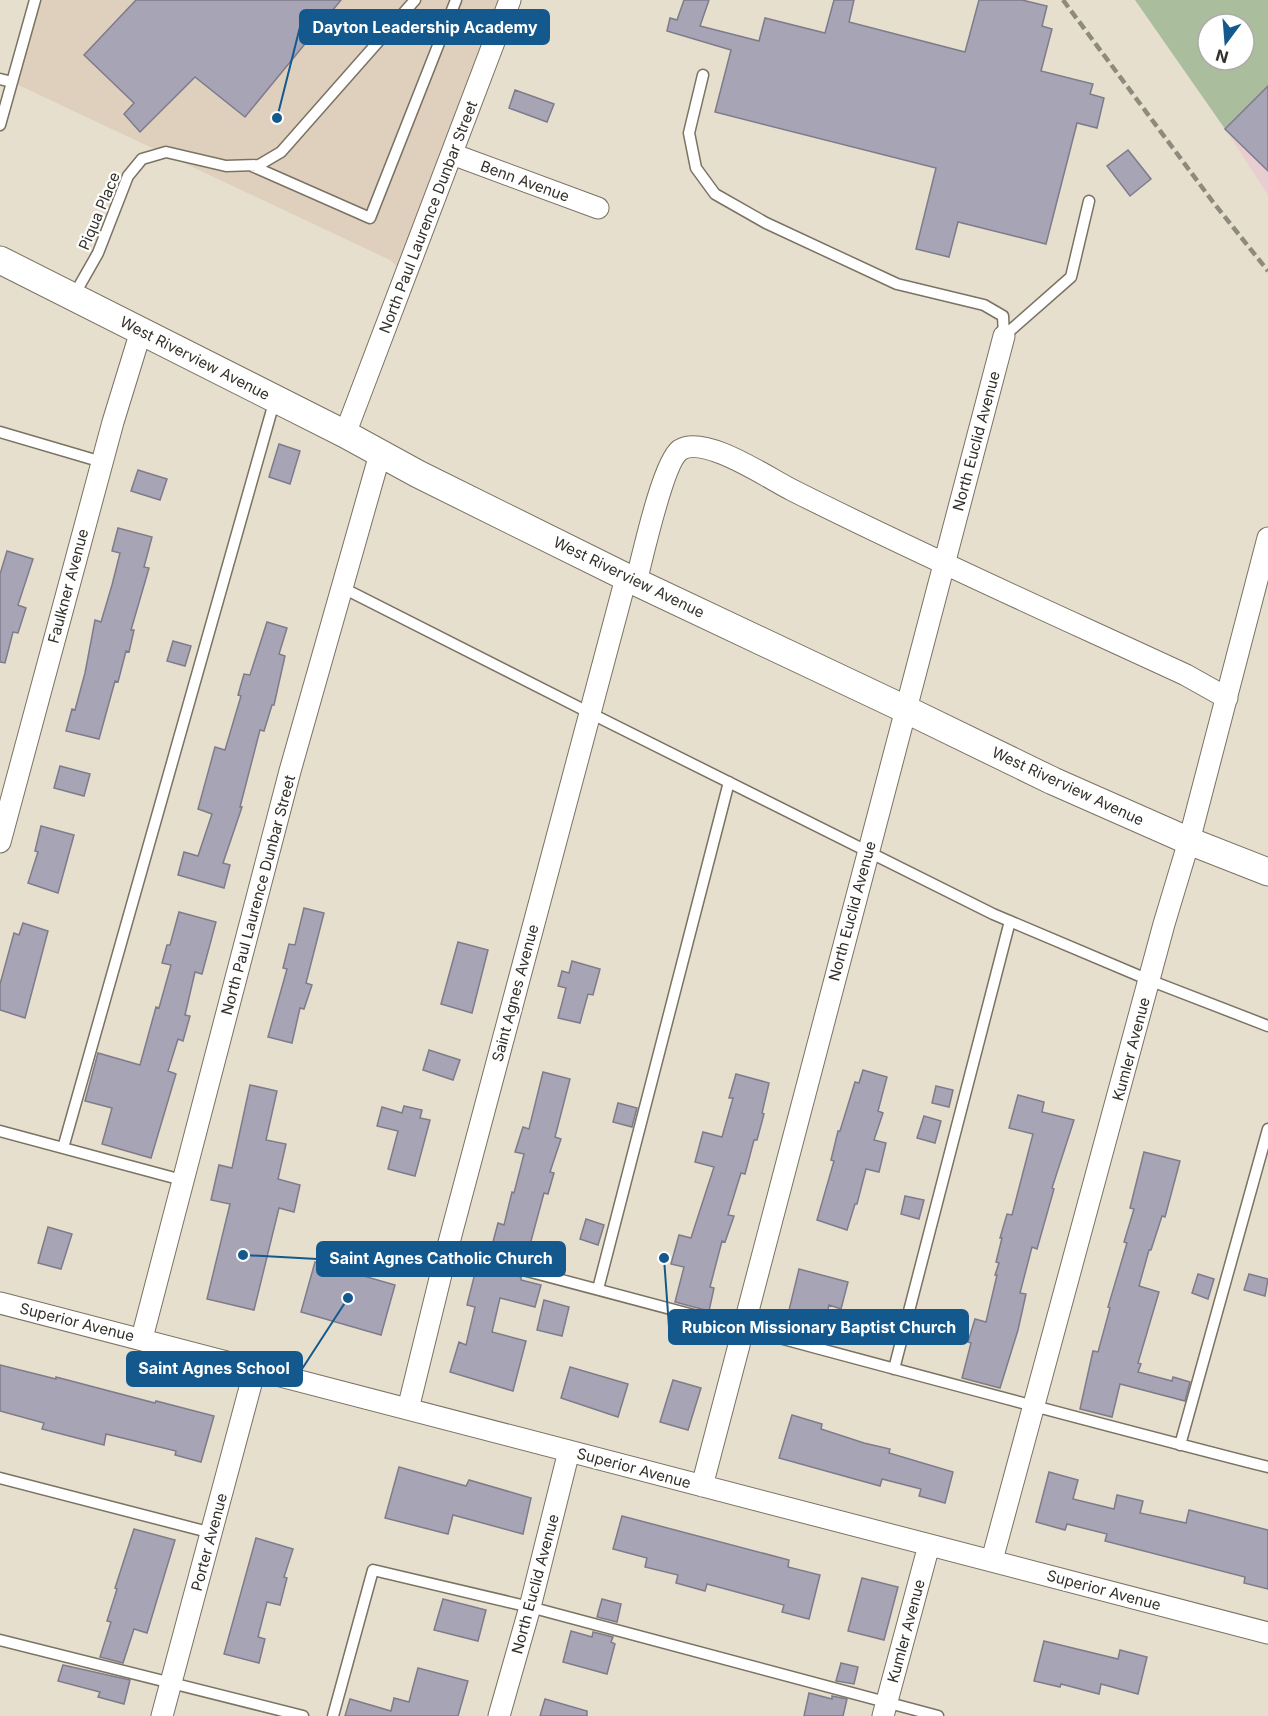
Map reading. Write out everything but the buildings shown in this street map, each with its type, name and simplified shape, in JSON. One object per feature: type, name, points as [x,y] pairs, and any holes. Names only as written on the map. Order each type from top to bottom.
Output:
[{"type":"street","name":"North Paul Laurence Dunbar Street","points":[[345,434],[510,0]]},
{"type":"street","name":"Benn Avenue","points":[[452,154],[598,208]]},
{"type":"street","name":"West Riverview Avenue","points":[[0,260],[345,434],[418,474],[631,580],[1053,781],[1189,841],[1268,872]]},
{"type":"street","name":"Faulkner Avenue","points":[[0,842],[102,462],[141,331]]},
{"type":"street","name":"North Euclid Avenue","points":[[702,1486],[1004,336]]},
{"type":"street","name":"Saint Agnes Avenue","points":[[408,1409],[447,1250],[590,714],[631,580],[672,459],[680,451],[693,446],[721,453],[944,563],[1185,675],[1227,698]]},
{"type":"street","name":"North Paul Laurence Dunbar Street","points":[[142,1338],[290,771],[380,454]]},
{"type":"street","name":"Kumler Avenue","points":[[992,1560],[1149,980],[1189,841],[1268,538]]},
{"type":"street","name":"Superior Avenue","points":[[0,1303],[142,1338],[1268,1633]]},
{"type":"street","name":"Porter Avenue","points":[[162,1716],[255,1368]]},
{"type":"street","name":"North Euclid Avenue","points":[[499,1716],[530,1607],[569,1451]]},
{"type":"street","name":"Kumler Avenue","points":[[885,1709],[929,1545]]},
{"type":"lane","points":[[0,125],[35,0]]},
{"type":"lane","name":"Piqua Place","points":[[73,297],[98,253],[128,176],[142,159],[166,152],[226,166],[259,165],[281,152],[415,0]]},
{"type":"lane","points":[[249,165],[370,218],[456,0]]},
{"type":"lane","points":[[703,75],[689,132],[696,168],[715,194],[766,223],[897,284],[984,305],[1003,316],[1004,336]]},
{"type":"lane","points":[[0,79],[12,82]]},
{"type":"lane","points":[[1004,336],[1071,277],[1089,201]]},
{"type":"lane","points":[[63,1148],[275,399]]},
{"type":"lane","points":[[0,432],[102,462]]},
{"type":"lane","points":[[342,587],[590,714],[1010,921],[1149,980],[1268,1026]]},
{"type":"lane","points":[[597,1289],[729,782]]},
{"type":"lane","points":[[894,1369],[1010,921]]},
{"type":"lane","points":[[1180,1444],[1268,1129]]},
{"type":"lane","points":[[0,1131],[182,1180]]},
{"type":"lane","points":[[447,1250],[744,1327],[1035,1408],[1268,1467]]},
{"type":"lane","points":[[0,1478],[212,1533]]},
{"type":"lane","points":[[333,1716],[373,1570],[530,1607],[885,1709],[938,1716]]},
{"type":"lane","points":[[0,1640],[303,1716]]},
{"type":"shaded area","points":[[35,0],[510,0],[406,275],[390,260],[12,82]]},
{"type":"shaded area","points":[[1268,86],[1268,195],[1225,129]]},
{"type":"green space","points":[[1135,0],[1268,0],[1268,86],[1225,129]]},
{"type":"railway","points":[[1063,0],[1213,202],[1268,271]]},
{"type":"place","name":"Dayton Leadership Academy","points":[[277,118]]},
{"type":"place","name":"Saint Agnes Catholic Church","points":[[243,1255]]},
{"type":"place","name":"Rubicon Missionary Baptist Church","points":[[664,1258]]},
{"type":"place","name":"Saint Agnes School","points":[[348,1298]]}]
